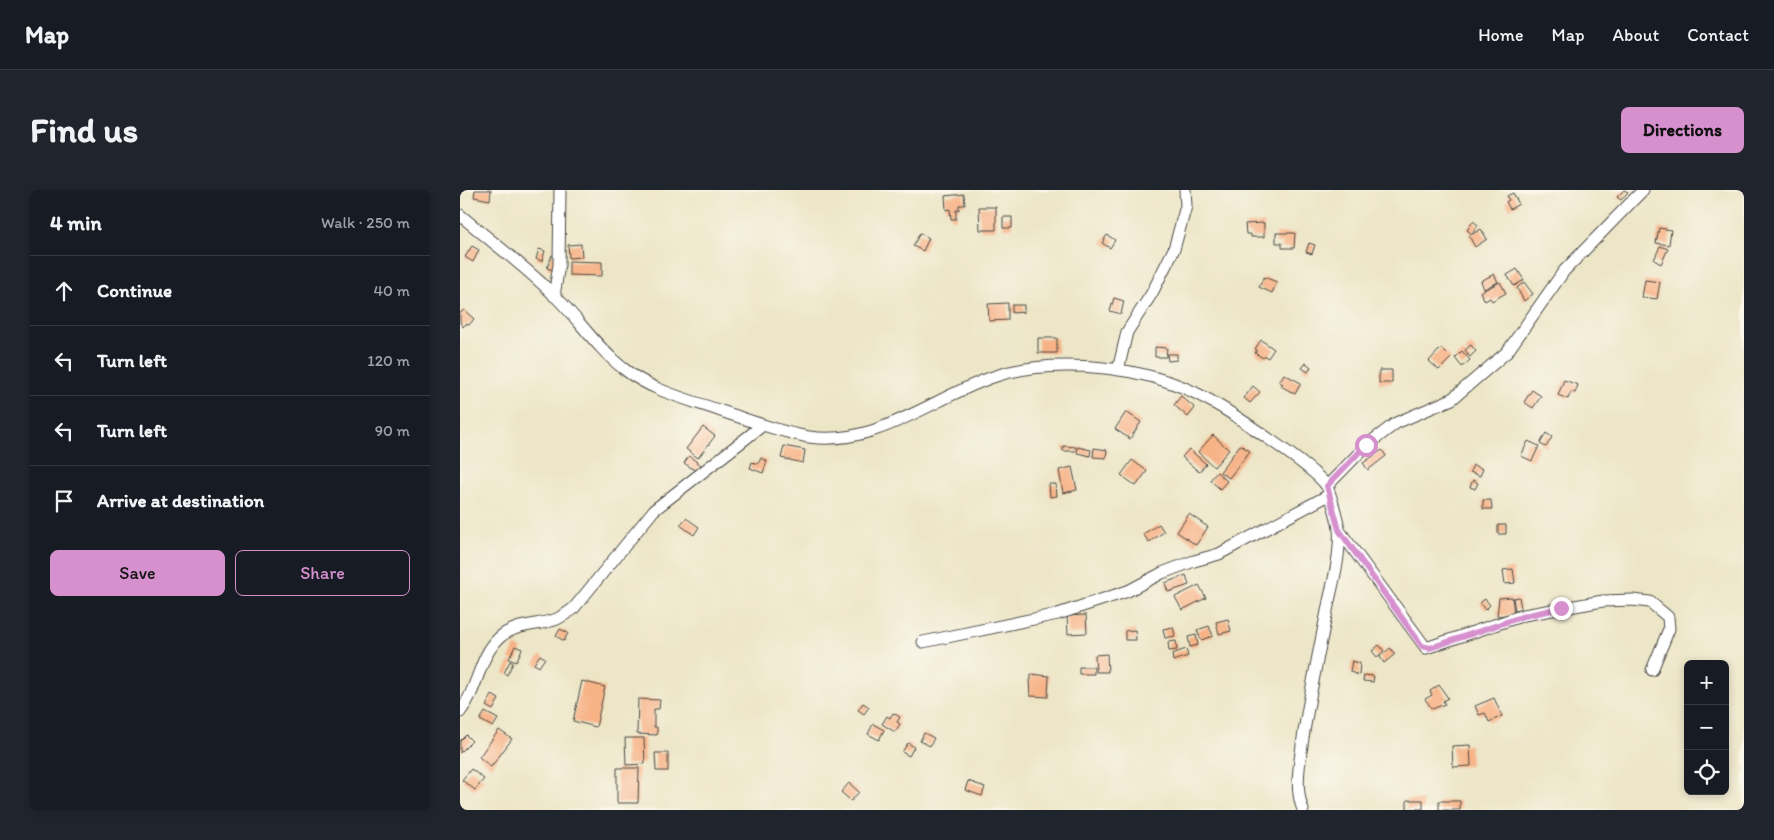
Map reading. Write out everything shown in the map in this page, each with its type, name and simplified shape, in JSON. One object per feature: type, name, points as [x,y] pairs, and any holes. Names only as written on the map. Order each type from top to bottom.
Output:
[{"type":"street","points":[[554,296],[558,265],[560,190]]},
{"type":"street","points":[[1118,370],[1127,332],[1152,293],[1174,248],[1186,206],[1185,190]]},
{"type":"street","points":[[923,642],[1058,614],[1128,591],[1162,573],[1219,554],[1328,490],[1366,445],[1396,423],[1452,399],[1507,352],[1564,271],[1643,190]]},
{"type":"street","points":[[460,215],[554,296],[603,350],[641,381],[662,391],[763,425],[810,437],[849,437],[869,432],[918,413],[992,377],[1025,368],[1072,367],[1118,370],[1172,383],[1214,404],[1286,451],[1328,490],[1339,530],[1426,648],[1524,616],[1603,601],[1632,600],[1650,602],[1668,617],[1669,629],[1652,670]]},
{"type":"street","points":[[460,712],[470,699],[483,662],[500,638],[518,628],[558,618],[574,608],[654,510],[763,425]]},
{"type":"street","points":[[1303,810],[1298,790],[1299,770],[1306,717],[1335,570],[1339,530]]},
{"type":"building","points":[[475,190],[491,190],[490,200],[474,197]]},
{"type":"building","points":[[1624,190],[1628,192],[1621,200],[1617,197]]},
{"type":"building","points":[[1513,193],[1519,204],[1510,209],[1506,202],[1509,200],[1507,196]]},
{"type":"building","points":[[964,194],[965,205],[959,205],[959,210],[956,210],[956,219],[951,219],[950,209],[946,210],[945,196]]},
{"type":"building","points":[[979,207],[996,207],[996,230],[980,230]]},
{"type":"building","points":[[1003,217],[1012,217],[1012,228],[1003,228]]},
{"type":"building","points":[[1473,221],[1478,225],[1472,234],[1467,230]]},
{"type":"building","points":[[1264,223],[1264,237],[1251,237],[1251,234],[1246,234],[1245,224]]},
{"type":"building","points":[[1659,228],[1671,230],[1669,245],[1656,243]]},
{"type":"building","points":[[1481,229],[1487,239],[1475,247],[1469,236]]},
{"type":"building","points":[[920,233],[929,238],[923,251],[913,246]]},
{"type":"building","points":[[1276,233],[1295,233],[1294,248],[1282,248],[1282,243],[1276,243]]},
{"type":"building","points":[[1107,235],[1115,240],[1110,248],[1102,243]]},
{"type":"building","points":[[1309,243],[1315,245],[1312,254],[1306,252]]},
{"type":"building","points":[[581,244],[582,257],[569,258],[568,245]]},
{"type":"building","points":[[472,246],[479,250],[473,262],[465,257]]},
{"type":"building","points":[[1660,246],[1668,249],[1661,264],[1654,260]]},
{"type":"building","points":[[539,249],[545,251],[542,261],[536,259]]},
{"type":"building","points":[[552,255],[558,257],[553,270],[547,268]]},
{"type":"building","points":[[569,261],[602,262],[602,276],[569,275]]},
{"type":"building","points":[[1517,269],[1524,280],[1514,286],[1507,275]]},
{"type":"building","points":[[1494,274],[1498,282],[1484,289],[1481,281]]},
{"type":"building","points":[[1264,277],[1277,282],[1272,293],[1259,287]]},
{"type":"building","points":[[1645,280],[1660,282],[1657,299],[1642,297]]},
{"type":"building","points":[[1500,282],[1506,293],[1492,301],[1490,298],[1485,301],[1480,292]]},
{"type":"building","points":[[1524,282],[1533,294],[1524,301],[1517,288]]},
{"type":"building","points":[[1114,298],[1124,301],[1121,314],[1110,311]]},
{"type":"building","points":[[1008,303],[1008,320],[989,321],[988,304]]},
{"type":"building","points":[[1012,305],[1024,305],[1024,312],[1012,313]]},
{"type":"building","points":[[464,310],[474,319],[469,325],[466,324],[463,327],[460,323],[460,313]]},
{"type":"building","points":[[1038,338],[1057,338],[1057,353],[1038,353]]},
{"type":"building","points":[[1261,340],[1274,349],[1268,358],[1265,356],[1263,358],[1255,353],[1257,350],[1255,349]]},
{"type":"building","points":[[1471,345],[1476,351],[1470,357],[1465,350]]},
{"type":"building","points":[[1155,347],[1167,348],[1166,357],[1155,357]]},
{"type":"building","points":[[1441,348],[1451,358],[1439,370],[1429,361]]},
{"type":"building","points":[[1462,351],[1470,360],[1462,367],[1455,358]]},
{"type":"building","points":[[1167,354],[1177,354],[1177,360],[1168,361]]},
{"type":"building","points":[[1306,363],[1311,367],[1308,372],[1302,368]]},
{"type":"building","points":[[1379,370],[1392,370],[1392,383],[1379,383]]},
{"type":"building","points":[[1284,374],[1301,383],[1295,394],[1281,386],[1283,384],[1279,382]]},
{"type":"building","points":[[1564,380],[1578,385],[1575,393],[1571,392],[1568,399],[1558,395]]},
{"type":"building","points":[[1253,386],[1260,392],[1250,403],[1244,398]]},
{"type":"building","points":[[1532,390],[1541,396],[1533,408],[1524,402]]},
{"type":"building","points":[[1181,396],[1195,408],[1188,417],[1174,405]]},
{"type":"building","points":[[1126,412],[1141,422],[1130,439],[1115,429]]},
{"type":"building","points":[[703,427],[715,436],[698,458],[686,449]]},
{"type":"building","points":[[1546,433],[1552,437],[1546,447],[1540,444]]},
{"type":"building","points":[[1213,435],[1229,450],[1214,467],[1198,452]]},
{"type":"building","points":[[1528,441],[1539,446],[1532,461],[1521,456]]},
{"type":"building","points":[[1240,445],[1250,451],[1229,478],[1220,472]]},
{"type":"building","points":[[784,446],[805,450],[803,463],[781,458]]},
{"type":"building","points":[[1063,446],[1076,447],[1075,451],[1063,451]]},
{"type":"building","points":[[1078,447],[1091,450],[1090,456],[1077,453]]},
{"type":"building","points":[[1094,448],[1107,450],[1106,458],[1093,457]]},
{"type":"building","points":[[1189,449],[1206,464],[1199,472],[1182,457]]},
{"type":"building","points":[[1382,450],[1386,456],[1368,470],[1363,463]]},
{"type":"building","points":[[689,456],[701,465],[696,471],[684,463]]},
{"type":"building","points":[[761,458],[767,461],[763,473],[750,468],[752,462],[758,464]]},
{"type":"building","points":[[1132,460],[1147,471],[1136,486],[1121,475]]},
{"type":"building","points":[[1473,465],[1483,469],[1480,476],[1470,472]]},
{"type":"building","points":[[1072,467],[1077,490],[1063,493],[1059,470]]},
{"type":"building","points":[[1217,472],[1227,481],[1220,489],[1210,480]]},
{"type":"building","points":[[1473,480],[1478,483],[1475,489],[1470,487]]},
{"type":"building","points":[[1049,484],[1056,484],[1057,496],[1050,497]]},
{"type":"building","points":[[1483,500],[1491,500],[1492,509],[1483,509]]},
{"type":"building","points":[[1189,514],[1208,527],[1196,545],[1177,532]]},
{"type":"building","points":[[686,518],[699,527],[694,535],[680,525]]},
{"type":"building","points":[[1159,524],[1164,532],[1149,542],[1143,534]]},
{"type":"building","points":[[1498,525],[1506,525],[1506,534],[1498,534]]},
{"type":"building","points":[[1513,569],[1515,583],[1505,584],[1503,570]]},
{"type":"building","points":[[1186,575],[1189,585],[1168,592],[1165,583]]},
{"type":"building","points":[[1199,585],[1206,598],[1182,610],[1175,597]]},
{"type":"building","points":[[1512,597],[1514,614],[1497,616],[1499,598]]},
{"type":"building","points":[[1519,597],[1521,608],[1515,610],[1513,598]]},
{"type":"building","points":[[1485,599],[1490,605],[1485,610],[1480,603]]},
{"type":"building","points":[[1086,615],[1087,633],[1068,634],[1067,616]]},
{"type":"building","points":[[1228,619],[1231,631],[1219,634],[1216,622]]},
{"type":"building","points":[[1209,626],[1213,636],[1201,640],[1197,630]]},
{"type":"building","points":[[1173,627],[1175,636],[1165,638],[1163,629]]},
{"type":"building","points":[[560,629],[568,633],[564,641],[556,636]]},
{"type":"building","points":[[1135,630],[1136,640],[1125,640],[1125,631]]},
{"type":"building","points":[[1196,635],[1198,645],[1190,647],[1188,637]]},
{"type":"building","points":[[1176,641],[1177,650],[1169,651],[1168,642]]},
{"type":"building","points":[[1379,645],[1384,651],[1377,657],[1372,651]]},
{"type":"building","points":[[515,646],[522,649],[516,662],[509,659]]},
{"type":"building","points":[[1390,648],[1395,654],[1384,663],[1380,657]]},
{"type":"building","points":[[1186,649],[1188,656],[1173,661],[1172,654]]},
{"type":"building","points":[[1107,654],[1108,672],[1096,672],[1095,655]]},
{"type":"building","points":[[540,655],[545,658],[539,667],[534,664]]},
{"type":"building","points":[[510,661],[513,663],[507,675],[504,673]]},
{"type":"building","points":[[1352,661],[1360,663],[1359,675],[1350,672]]},
{"type":"building","points":[[1079,667],[1094,667],[1094,674],[1079,674]]},
{"type":"building","points":[[1031,674],[1049,676],[1048,697],[1030,696],[1029,680],[1031,680]]},
{"type":"building","points":[[1364,675],[1374,676],[1373,682],[1363,681]]},
{"type":"building","points":[[582,681],[605,687],[596,727],[573,721]]},
{"type":"building","points":[[1439,685],[1448,698],[1443,701],[1445,704],[1432,709],[1425,699],[1432,695],[1430,691]]},
{"type":"building","points":[[492,695],[499,699],[493,710],[486,706]]},
{"type":"building","points":[[1494,698],[1502,716],[1489,722],[1485,713],[1479,715],[1475,706]]},
{"type":"building","points":[[638,699],[660,700],[659,709],[654,709],[654,727],[657,727],[657,735],[637,734]]},
{"type":"building","points":[[863,703],[869,707],[864,714],[858,710]]},
{"type":"building","points":[[485,712],[498,719],[493,727],[480,720]]},
{"type":"building","points":[[893,713],[900,717],[897,722],[900,724],[895,732],[882,724],[887,716],[890,718]]},
{"type":"building","points":[[873,724],[884,730],[879,740],[868,734]]},
{"type":"building","points":[[499,730],[512,739],[491,767],[479,757]]},
{"type":"building","points":[[924,733],[934,738],[930,746],[920,741]]},
{"type":"building","points":[[466,735],[472,741],[460,753],[460,741]]},
{"type":"building","points":[[625,738],[644,738],[645,764],[626,765]]},
{"type":"building","points":[[908,743],[914,747],[909,756],[902,752]]},
{"type":"building","points":[[1470,745],[1471,766],[1453,767],[1452,746]]},
{"type":"building","points":[[655,753],[668,753],[668,771],[656,771]]},
{"type":"building","points":[[617,768],[639,768],[638,803],[617,803]]},
{"type":"building","points":[[471,769],[484,779],[475,790],[462,780]]},
{"type":"building","points":[[968,781],[985,787],[982,796],[965,790]]},
{"type":"building","points":[[849,783],[859,792],[851,801],[841,792]]},
{"type":"building","points":[[1407,800],[1423,800],[1423,809],[1407,809]]},
{"type":"building","points":[[1439,801],[1460,801],[1460,810],[1439,810]]},
{"type":"route","points":[[1366,445],[1327,486],[1339,530],[1422,646],[1430,648],[1524,616],[1561,608]]}]
